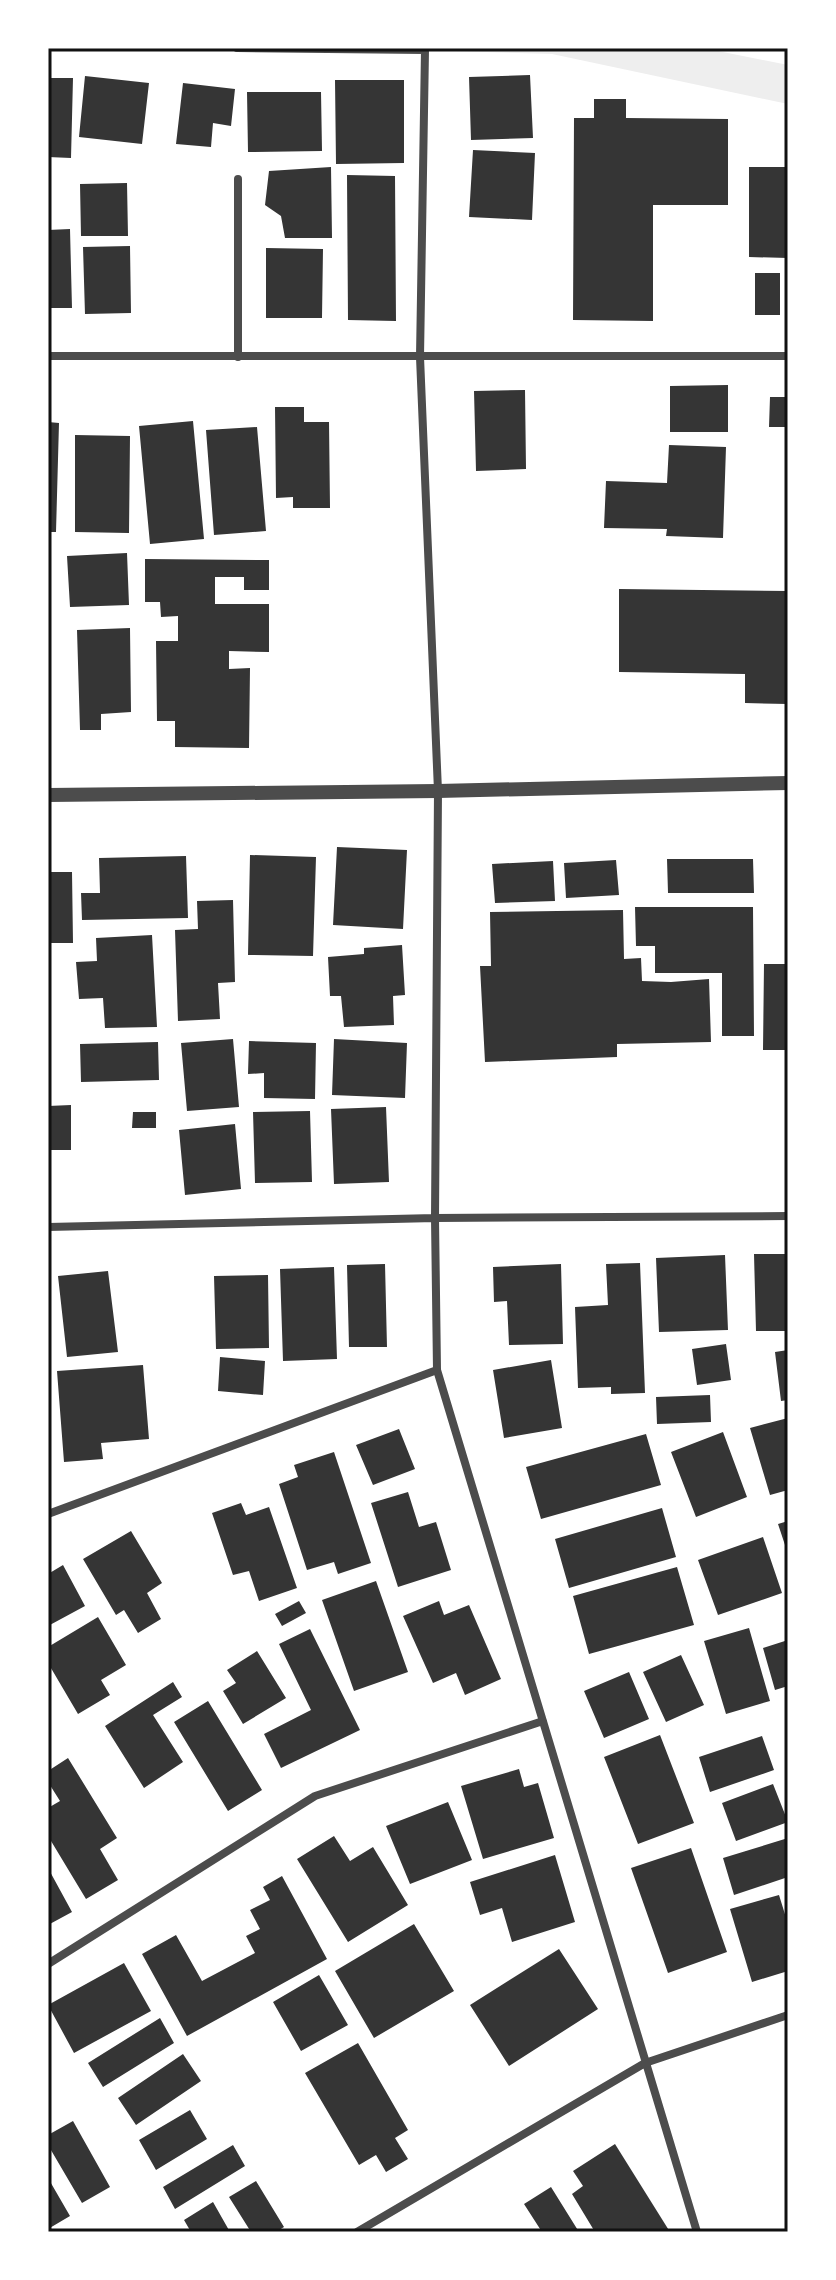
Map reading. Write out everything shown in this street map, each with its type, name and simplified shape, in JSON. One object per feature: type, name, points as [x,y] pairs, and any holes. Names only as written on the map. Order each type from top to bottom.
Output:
[{"type":"street","points":[[237,48],[425,50],[420,357],[438,791],[437,1370],[697,2232]]},
{"type":"street","points":[[238,179],[238,357]]},
{"type":"street","points":[[48,356],[788,356]]},
{"type":"street","points":[[48,795],[788,783]]},
{"type":"street","points":[[48,1227],[435,1218],[788,1216]]},
{"type":"street","points":[[48,1514],[437,1370]]},
{"type":"street","points":[[48,1964],[315,1796],[543,1721]]},
{"type":"street","points":[[357,2232],[645,2063],[788,2015]]},
{"type":"shaded area","points":[[454,48],[703,48],[788,65],[788,104],[552,54],[454,51]]},
{"type":"building","points":[[530,75],[533,138],[471,140],[469,77]]},
{"type":"building","points":[[85,76],[149,83],[142,144],[79,137]]},
{"type":"building","points":[[48,78],[73,78],[71,158],[48,157]]},
{"type":"building","points":[[335,80],[404,80],[404,163],[336,164]]},
{"type":"building","points":[[183,83],[235,89],[231,126],[213,123],[211,147],[176,144]]},
{"type":"building","points":[[247,92],[321,92],[322,151],[248,152]]},
{"type":"building","points":[[594,99],[626,99],[626,118],[728,119],[728,205],[653,205],[653,321],[573,320],[574,118],[594,118]]},
{"type":"building","points":[[473,150],[535,153],[532,220],[469,217]]},
{"type":"building","points":[[331,167],[332,238],[285,238],[281,216],[265,205],[269,171]]},
{"type":"building","points":[[749,167],[788,167],[788,258],[749,257]]},
{"type":"building","points":[[347,175],[395,176],[396,321],[348,320]]},
{"type":"building","points":[[127,183],[128,236],[81,236],[80,184]]},
{"type":"building","points":[[70,229],[72,308],[48,308],[48,230]]},
{"type":"building","points":[[130,246],[131,313],[85,314],[83,247]]},
{"type":"building","points":[[266,248],[323,249],[322,318],[266,318]]},
{"type":"building","points":[[755,273],[780,273],[780,315],[755,315]]},
{"type":"building","points":[[728,385],[728,432],[670,432],[670,386]]},
{"type":"building","points":[[525,390],[526,469],[476,471],[474,391]]},
{"type":"building","points":[[770,397],[788,397],[788,427],[769,427]]},
{"type":"building","points":[[275,407],[304,407],[304,422],[329,422],[330,508],[293,508],[293,497],[276,498]]},
{"type":"building","points":[[193,421],[204,539],[150,544],[139,426]]},
{"type":"building","points":[[48,422],[59,423],[56,532],[48,532]]},
{"type":"building","points":[[257,427],[266,531],[214,535],[206,430]]},
{"type":"building","points":[[75,435],[130,436],[129,533],[75,532]]},
{"type":"building","points":[[669,445],[726,447],[723,538],[666,536],[667,529],[604,528],[606,481],[667,483]]},
{"type":"building","points":[[127,553],[129,605],[70,607],[67,556]]},
{"type":"building","points":[[145,559],[269,560],[269,590],[244,590],[244,577],[215,577],[215,604],[269,604],[269,652],[229,651],[229,669],[250,668],[249,748],[175,747],[175,721],[157,721],[156,641],[178,641],[178,616],[161,617],[160,602],[145,602]]},
{"type":"building","points":[[619,589],[788,591],[788,704],[745,703],[745,674],[619,672]]},
{"type":"building","points":[[130,628],[131,712],[101,714],[101,730],[80,730],[77,630]]},
{"type":"building","points":[[337,847],[407,850],[403,929],[333,925]]},
{"type":"building","points":[[250,855],[316,857],[313,956],[248,955]]},
{"type":"building","points":[[186,856],[188,918],[82,920],[81,893],[100,893],[99,858]]},
{"type":"building","points":[[667,859],[753,859],[754,893],[668,893]]},
{"type":"building","points":[[616,860],[619,895],[566,898],[564,863]]},
{"type":"building","points":[[553,861],[555,901],[495,903],[492,864]]},
{"type":"building","points":[[48,872],[72,872],[73,943],[48,943]]},
{"type":"building","points":[[233,900],[235,982],[218,983],[220,1019],[178,1021],[175,930],[198,929],[197,901]]},
{"type":"building","points":[[635,907],[753,907],[754,1036],[722,1036],[722,973],[655,973],[655,946],[636,946]]},
{"type":"building","points":[[623,910],[624,959],[641,958],[642,981],[709,979],[711,1042],[617,1044],[617,1057],[485,1062],[480,966],[491,966],[490,912]]},
{"type":"building","points":[[152,935],[157,1027],[105,1028],[103,998],[79,999],[76,962],[97,961],[96,938]]},
{"type":"building","points":[[402,945],[405,995],[393,996],[394,1025],[344,1027],[341,996],[330,996],[328,957],[364,954],[364,948]]},
{"type":"building","points":[[764,964],[788,964],[788,1050],[763,1050]]},
{"type":"building","points":[[233,1039],[239,1107],[187,1111],[181,1043]]},
{"type":"building","points":[[334,1039],[407,1043],[405,1098],[332,1095]]},
{"type":"building","points":[[249,1041],[316,1043],[315,1099],[264,1098],[264,1073],[248,1074]]},
{"type":"building","points":[[158,1042],[159,1080],[81,1082],[80,1044]]},
{"type":"building","points":[[71,1105],[71,1150],[48,1150],[48,1106]]},
{"type":"building","points":[[386,1107],[389,1182],[334,1184],[331,1109]]},
{"type":"building","points":[[310,1111],[312,1182],[255,1183],[253,1112]]},
{"type":"building","points":[[133,1112],[156,1112],[156,1128],[132,1128]]},
{"type":"building","points":[[235,1124],[241,1189],[185,1195],[179,1130]]},
{"type":"building","points":[[754,1254],[788,1254],[788,1331],[756,1331]]},
{"type":"building","points":[[725,1255],[728,1330],[659,1332],[656,1258]]},
{"type":"building","points":[[640,1263],[645,1393],[611,1394],[611,1387],[578,1388],[575,1307],[608,1305],[606,1264]]},
{"type":"building","points":[[385,1264],[387,1347],[349,1347],[347,1265]]},
{"type":"building","points":[[561,1264],[563,1344],[509,1345],[507,1301],[494,1302],[493,1267]]},
{"type":"building","points":[[334,1267],[337,1359],[283,1361],[280,1269]]},
{"type":"building","points":[[108,1271],[118,1352],[67,1357],[58,1276]]},
{"type":"building","points":[[268,1275],[269,1348],[216,1349],[214,1276]]},
{"type":"building","points":[[726,1344],[731,1380],[697,1385],[692,1349]]},
{"type":"building","points":[[788,1350],[788,1400],[781,1401],[775,1352]]},
{"type":"building","points":[[220,1357],[265,1361],[263,1395],[218,1391]]},
{"type":"building","points":[[551,1360],[562,1428],[504,1438],[493,1370]]},
{"type":"building","points":[[143,1365],[149,1439],[101,1443],[103,1459],[64,1462],[57,1371]]},
{"type":"building","points":[[710,1395],[711,1422],[657,1424],[656,1397]]},
{"type":"building","points":[[788,1418],[788,1490],[770,1495],[750,1428]]},
{"type":"building","points":[[399,1429],[415,1469],[373,1485],[356,1445]]},
{"type":"building","points":[[723,1432],[747,1497],[696,1517],[671,1452]]},
{"type":"building","points":[[646,1434],[661,1485],[541,1519],[526,1467]]},
{"type":"building","points":[[334,1452],[371,1563],[338,1574],[334,1562],[307,1570],[279,1484],[298,1477],[294,1465]]},
{"type":"building","points":[[408,1492],[419,1527],[436,1522],[451,1570],[398,1587],[371,1503]]},
{"type":"building","points":[[241,1503],[246,1515],[269,1507],[297,1588],[259,1601],[249,1571],[233,1575],[212,1513]]},
{"type":"building","points":[[662,1508],[676,1557],[569,1588],[555,1539]]},
{"type":"building","points":[[788,1521],[788,1551],[787,1551],[778,1524]]},
{"type":"building","points":[[131,1531],[162,1583],[147,1593],[161,1619],[138,1633],[124,1610],[116,1615],[83,1559]]},
{"type":"building","points":[[763,1537],[782,1593],[718,1615],[698,1560]]},
{"type":"building","points":[[63,1565],[85,1606],[48,1626],[48,1574]]},
{"type":"building","points":[[677,1567],[694,1625],[589,1654],[573,1596]]},
{"type":"building","points":[[376,1581],[408,1672],[354,1691],[322,1600]]},
{"type":"building","points":[[299,1601],[306,1613],[282,1626],[275,1614]]},
{"type":"building","points":[[439,1601],[444,1615],[469,1605],[501,1679],[465,1695],[456,1673],[433,1683],[403,1616]]},
{"type":"building","points":[[98,1617],[126,1665],[101,1680],[110,1695],[78,1714],[48,1663],[48,1647]]},
{"type":"building","points":[[749,1628],[770,1701],[726,1714],[704,1641]]},
{"type":"building","points":[[310,1629],[360,1730],[281,1768],[264,1734],[311,1710],[279,1644]]},
{"type":"building","points":[[788,1640],[788,1686],[775,1690],[763,1648]]},
{"type":"building","points":[[257,1651],[286,1698],[243,1724],[223,1691],[236,1683],[227,1670]]},
{"type":"building","points":[[681,1655],[704,1705],[666,1722],[643,1672]]},
{"type":"building","points":[[629,1672],[649,1719],[604,1738],[584,1691]]},
{"type":"building","points":[[173,1682],[182,1697],[153,1715],[183,1762],[144,1788],[105,1726]]},
{"type":"building","points":[[208,1701],[262,1790],[228,1811],[174,1722]]},
{"type":"building","points":[[660,1735],[694,1823],[638,1844],[604,1757]]},
{"type":"building","points":[[762,1736],[774,1770],[710,1792],[699,1757]]},
{"type":"building","points":[[68,1758],[117,1838],[100,1849],[118,1880],[86,1899],[48,1836],[48,1808],[60,1801],[48,1782],[48,1771]]},
{"type":"building","points":[[519,1769],[524,1787],[538,1783],[554,1838],[483,1859],[461,1786]]},
{"type":"building","points":[[773,1784],[788,1822],[736,1841],[722,1803]]},
{"type":"building","points":[[448,1802],[472,1860],[410,1884],[386,1826]]},
{"type":"building","points":[[334,1836],[350,1861],[373,1847],[408,1905],[348,1942],[297,1859]]},
{"type":"building","points":[[788,1838],[788,1877],[734,1895],[723,1858]]},
{"type":"building","points":[[691,1848],[727,1952],[668,1973],[631,1868]]},
{"type":"building","points":[[555,1855],[575,1922],[512,1942],[502,1908],[480,1915],[470,1882]]},
{"type":"building","points":[[48,1868],[72,1912],[48,1925]]},
{"type":"building","points":[[282,1876],[327,1959],[187,2036],[142,1954],[176,1935],[202,1981],[255,1953],[246,1936],[260,1929],[250,1910],[270,1900],[263,1887]]},
{"type":"building","points":[[779,1895],[788,1924],[788,1971],[752,1982],[730,1909]]},
{"type":"building","points":[[414,1924],[454,1991],[374,2038],[335,1971]]},
{"type":"building","points":[[559,1949],[598,2009],[509,2066],[470,2005]]},
{"type":"building","points":[[124,1963],[151,2011],[74,2053],[48,2005]]},
{"type":"building","points":[[319,1975],[348,2025],[301,2051],[273,2002]]},
{"type":"building","points":[[160,2018],[174,2043],[103,2087],[88,2063]]},
{"type":"building","points":[[358,2043],[408,2130],[395,2138],[408,2159],[386,2172],[376,2155],[359,2165],[305,2073]]},
{"type":"building","points":[[183,2054],[201,2081],[136,2125],[118,2098]]},
{"type":"building","points":[[190,2110],[207,2139],[156,2170],[139,2140]]},
{"type":"building","points":[[73,2121],[110,2187],[82,2203],[48,2145],[48,2135]]},
{"type":"building","points":[[615,2144],[670,2232],[595,2232],[572,2194],[583,2186],[573,2171]]},
{"type":"building","points":[[233,2145],[245,2166],[175,2209],[163,2187]]},
{"type":"building","points":[[48,2178],[70,2216],[48,2229]]},
{"type":"building","points":[[256,2181],[284,2227],[276,2232],[251,2232],[229,2197]]},
{"type":"building","points":[[551,2187],[579,2232],[542,2232],[524,2204]]},
{"type":"building","points":[[213,2202],[230,2232],[191,2232],[184,2220]]}]
